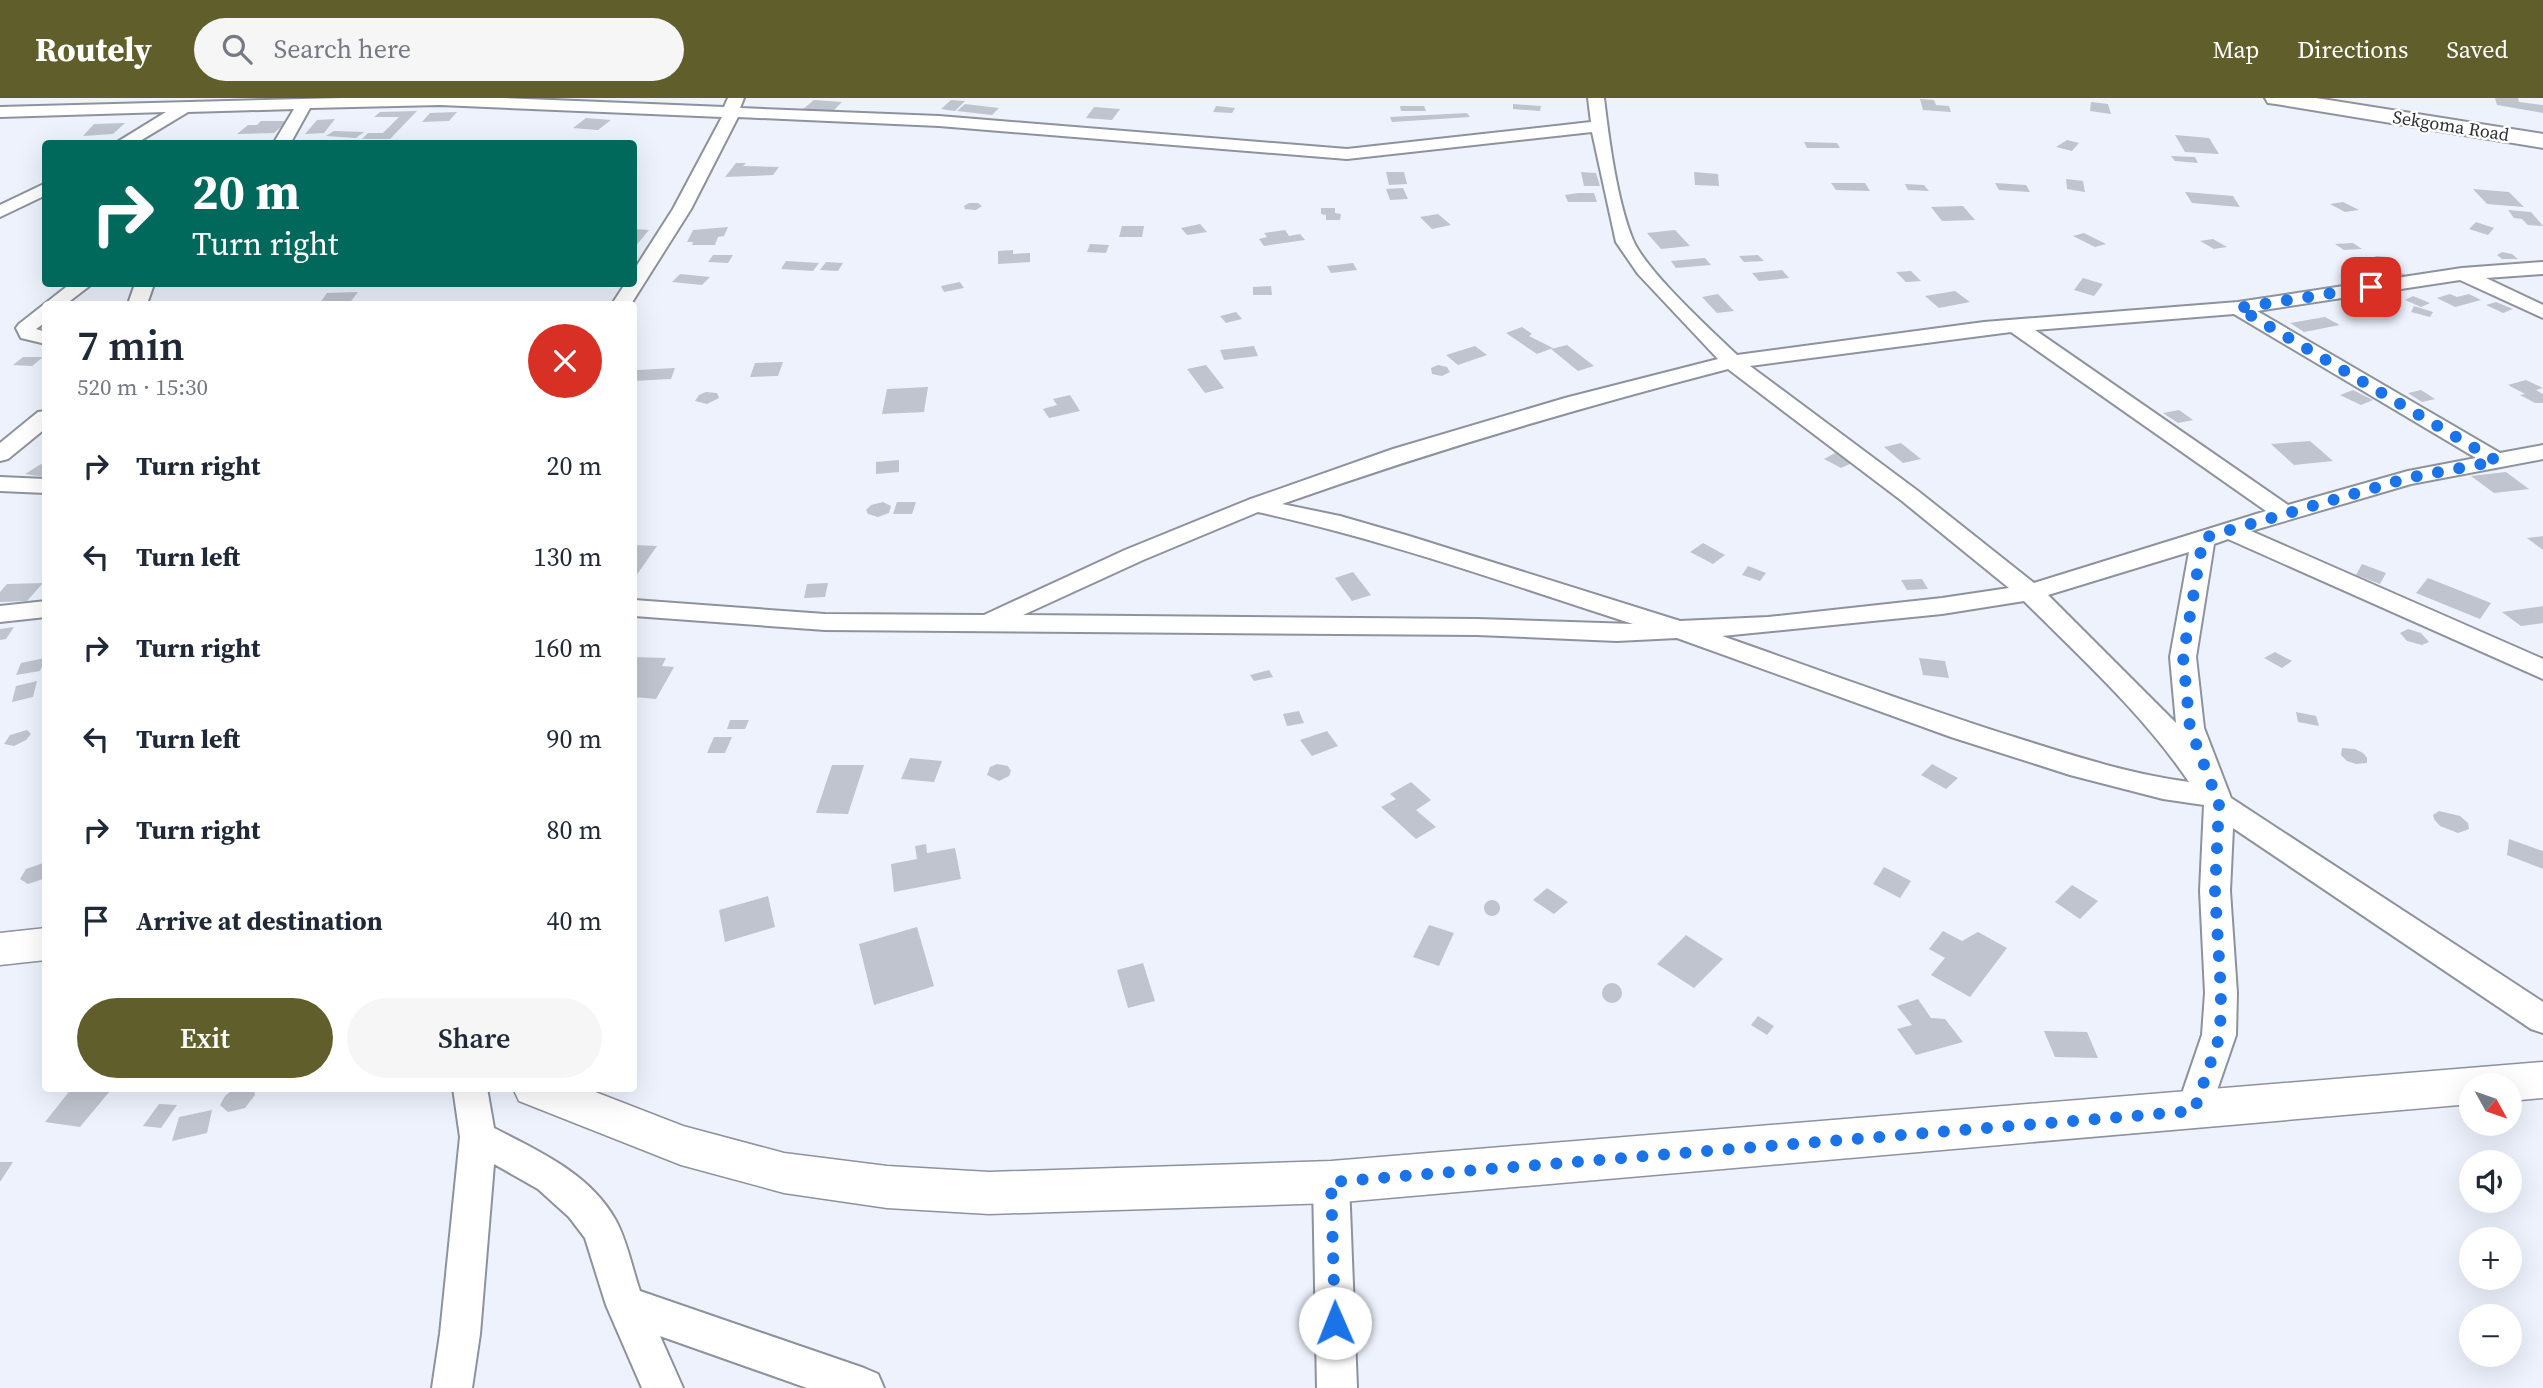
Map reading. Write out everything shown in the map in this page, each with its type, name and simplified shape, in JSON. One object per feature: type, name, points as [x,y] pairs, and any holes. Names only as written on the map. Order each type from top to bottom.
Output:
[{"type":"highway","name":"Sekgoma Road","points":[[2276,98],[2543,141]]},
{"type":"street","points":[[76,112],[88,98]]},
{"type":"street","points":[[1596,98],[1617,216],[1625,242],[1677,306],[1732,362],[1910,496],[2030,592],[2124,684],[2173,737],[2217,800],[2543,1019]]},
{"type":"street","points":[[0,112],[184,108],[267,101],[305,103],[440,99],[734,105],[1285,151],[1347,153],[1599,126]]},
{"type":"street","points":[[284,140],[295,126],[305,103]]},
{"type":"street","points":[[637,279],[682,209],[728,124],[734,105]]},
{"type":"street","points":[[129,140],[184,108]]},
{"type":"street","points":[[0,195],[40,191]]},
{"type":"street","points":[[0,212],[40,191]]},
{"type":"street","points":[[988,622],[1134,555],[1256,505],[1414,450],[1573,403],[1732,362],[1823,348],[2016,326],[2238,308],[2462,274],[2543,268]]},
{"type":"street","points":[[2462,274],[2543,312]]},
{"type":"street","points":[[58,301],[78,287]]},
{"type":"street","points":[[2238,308],[2497,461]]},
{"type":"street","points":[[42,314],[26,328],[28,334],[42,337]]},
{"type":"street","points":[[2016,326],[2284,513]]},
{"type":"street","points":[[0,454],[42,420]]},
{"type":"street","points":[[637,607],[825,622],[1477,626],[1617,633],[1768,625],[1942,606],[2030,592],[2093,575],[2284,513],[2408,478],[2543,452]]},
{"type":"street","points":[[0,484],[42,486]]},
{"type":"street","points":[[1256,505],[1332,521],[1400,541],[1683,631],[1961,730],[2080,768],[2217,800]]},
{"type":"street","points":[[2216,535],[2418,612],[2543,670]]},
{"type":"street","points":[[2194,1111],[2220,1035],[2221,993],[2215,891],[2217,800],[2190,728],[2183,657],[2216,535]]},
{"type":"street","points":[[0,614],[42,609]]},
{"type":"street","points":[[0,949],[42,944]]},
{"type":"street","points":[[2522,1082],[2543,1080]]},
{"type":"street","points":[[544,1092],[681,1145],[784,1173],[887,1187],[989,1193],[1331,1182],[2194,1111],[2459,1086]]},
{"type":"street","points":[[452,1388],[460,1334],[478,1138],[471,1092]]},
{"type":"street","points":[[478,1138],[551,1177],[582,1205],[601,1230],[625,1305],[663,1388]]},
{"type":"street","points":[[1331,1182],[1337,1388]]},
{"type":"street","points":[[625,1305],[864,1388]]},
{"type":"building","points":[[2495,98],[2518,98],[2519,102],[2543,105],[2543,113],[2497,105]]},
{"type":"building","points":[[1920,99],[1934,100],[1936,105],[1949,106],[1951,112],[1923,110]]},
{"type":"building","points":[[814,100],[842,102],[832,112],[803,109]]},
{"type":"building","points":[[951,100],[965,101],[955,111],[941,109]]},
{"type":"building","points":[[2091,102],[2108,104],[2111,114],[2090,111]]},
{"type":"building","points":[[965,104],[999,108],[992,115],[957,111]]},
{"type":"building","points":[[1513,104],[1541,106],[1540,111],[1513,109]]},
{"type":"building","points":[[1216,106],[1235,108],[1232,113],[1213,112]]},
{"type":"building","points":[[1400,106],[1424,106],[1426,111],[1401,111]]},
{"type":"building","points":[[1094,107],[1120,109],[1112,120],[1086,118]]},
{"type":"building","points":[[417,111],[390,139],[362,139],[368,133],[383,133],[399,117],[374,117],[380,112]]},
{"type":"building","points":[[457,112],[449,121],[422,122],[430,113]]},
{"type":"building","points":[[1467,113],[1470,117],[1392,122],[1390,117]]},
{"type":"building","points":[[586,118],[611,120],[598,130],[573,128]]},
{"type":"building","points":[[335,119],[324,133],[305,134],[317,120]]},
{"type":"building","points":[[261,121],[288,121],[274,133],[237,134],[248,125],[257,125]]},
{"type":"building","points":[[125,123],[113,134],[83,136],[94,124]]},
{"type":"building","points":[[334,131],[364,132],[356,138],[326,136]]},
{"type":"building","points":[[2175,135],[2209,138],[2219,154],[2185,152]]},
{"type":"building","points":[[2067,140],[2079,143],[2072,151],[2056,147]]},
{"type":"building","points":[[1804,142],[1837,143],[1840,148],[1807,148]]},
{"type":"building","points":[[2171,156],[2195,157],[2198,163],[2175,161]]},
{"type":"building","points":[[736,163],[746,163],[743,166],[779,167],[773,175],[725,177]]},
{"type":"building","points":[[1386,172],[1404,172],[1407,184],[1389,185]]},
{"type":"building","points":[[1581,172],[1596,173],[1600,186],[1584,186]]},
{"type":"building","points":[[1694,172],[1718,174],[1719,186],[1695,185]]},
{"type":"building","points":[[2066,179],[2083,181],[2085,192],[2067,189]]},
{"type":"building","points":[[1831,183],[1865,183],[1870,191],[1836,190]]},
{"type":"building","points":[[1995,183],[2026,185],[2030,192],[1999,190]]},
{"type":"building","points":[[1905,184],[1924,185],[1929,191],[1908,190]]},
{"type":"building","points":[[1403,188],[1408,199],[1390,200],[1386,189]]},
{"type":"building","points":[[2473,189],[2509,192],[2524,207],[2487,204]]},
{"type":"building","points":[[2185,192],[2233,196],[2240,207],[2192,203]]},
{"type":"building","points":[[1594,193],[1597,202],[1568,202],[1565,195]]},
{"type":"building","points":[[2343,202],[2359,210],[2345,212],[2330,204]]},
{"type":"building","points":[[969,203],[982,206],[976,210],[965,209],[964,206]]},
{"type":"building","points":[[1963,206],[1975,220],[1942,221],[1931,207]]},
{"type":"building","points":[[1321,208],[1335,208],[1335,213],[1341,214],[1340,220],[1326,220],[1326,215],[1321,214]]},
{"type":"building","points":[[2508,210],[2531,212],[2543,226],[2528,225],[2522,219],[2514,218]]},
{"type":"building","points":[[1438,214],[1451,225],[1432,229],[1420,217]]},
{"type":"building","points":[[2476,222],[2494,228],[2488,235],[2469,229]]},
{"type":"building","points":[[1200,224],[1207,232],[1187,235],[1181,228]]},
{"type":"building","points":[[1122,226],[1144,226],[1142,237],[1119,237]]},
{"type":"building","points":[[728,227],[724,236],[718,237],[715,245],[692,245],[693,242],[687,242],[693,230]]},
{"type":"building","points":[[637,229],[649,230],[637,244]]},
{"type":"building","points":[[1285,230],[1289,236],[1300,234],[1305,240],[1264,246],[1259,239],[1267,237],[1264,233]]},
{"type":"building","points":[[1675,230],[1690,246],[1661,249],[1647,233]]},
{"type":"building","points":[[2084,233],[2106,244],[2095,247],[2073,236]]},
{"type":"building","points":[[2213,239],[2227,247],[2214,249],[2200,241]]},
{"type":"building","points":[[2353,243],[2362,249],[2344,250],[2335,244]]},
{"type":"building","points":[[1090,244],[1109,245],[1106,253],[1087,252]]},
{"type":"building","points":[[1013,250],[1013,254],[1030,253],[1030,262],[998,264],[998,251]]},
{"type":"building","points":[[2502,252],[2512,254],[2518,259],[2502,259],[2497,255]]},
{"type":"building","points":[[713,255],[733,255],[728,263],[708,262]]},
{"type":"building","points":[[1758,255],[1764,261],[1744,262],[1739,256]]},
{"type":"building","points":[[2388,257],[2395,262],[2380,263],[2374,258]]},
{"type":"building","points":[[1705,258],[1711,265],[1676,268],[1671,261]]},
{"type":"building","points":[[786,261],[819,263],[813,271],[781,269]]},
{"type":"building","points":[[826,262],[843,263],[838,271],[820,270]]},
{"type":"building","points":[[1353,263],[1357,270],[1331,273],[1327,266]]},
{"type":"building","points":[[2395,269],[2407,276],[2391,278],[2379,271]]},
{"type":"building","points":[[1782,270],[1789,278],[1759,281],[1752,273]]},
{"type":"building","points":[[1911,271],[1921,281],[1906,282],[1896,272]]},
{"type":"building","points":[[2363,273],[2374,279],[2351,283],[2340,276]]},
{"type":"building","points":[[680,274],[710,277],[702,285],[672,282]]},
{"type":"building","points":[[2083,278],[2103,284],[2094,296],[2074,290]]},
{"type":"building","points":[[960,282],[964,288],[944,292],[941,286]]},
{"type":"building","points":[[1271,286],[1272,295],[1253,295],[1253,287]]},
{"type":"building","points":[[1955,291],[1970,302],[1939,308],[1925,296]]},
{"type":"building","points":[[358,292],[351,301],[321,301],[327,293]]},
{"type":"building","points":[[1718,294],[1734,311],[1717,313],[1702,297]]},
{"type":"building","points":[[2450,294],[2457,297],[2469,294],[2481,300],[2455,307],[2437,298]]},
{"type":"building","points":[[2413,296],[2430,303],[2421,307],[2405,300]]},
{"type":"building","points":[[2496,302],[2513,309],[2503,313],[2486,305]]},
{"type":"building","points":[[2414,306],[2433,312],[2430,317],[2411,312]]},
{"type":"building","points":[[1236,312],[1242,319],[1226,323],[1220,316]]},
{"type":"building","points":[[2325,317],[2340,325],[2304,332],[2290,323]]},
{"type":"building","points":[[1522,327],[1532,334],[1529,336],[1553,348],[1537,354],[1506,333]]},
{"type":"building","points":[[1567,345],[1594,366],[1578,371],[1551,349]]},
{"type":"building","points":[[1254,346],[1258,356],[1224,360],[1220,350]]},
{"type":"building","points":[[1475,346],[1487,355],[1458,365],[1446,355]]},
{"type":"building","points":[[23,357],[42,357],[32,366],[13,365]]},
{"type":"building","points":[[783,362],[778,376],[750,377],[755,363]]},
{"type":"building","points":[[1206,365],[1224,388],[1205,393],[1187,369]]},
{"type":"building","points":[[1438,365],[1447,367],[1450,372],[1442,376],[1432,374],[1431,368]]},
{"type":"building","points":[[675,368],[671,379],[637,381],[637,370]]},
{"type":"building","points":[[2526,380],[2543,388],[2536,390],[2543,394],[2543,403],[2535,403],[2508,385]]},
{"type":"building","points":[[928,387],[924,412],[882,414],[887,389]]},
{"type":"building","points":[[2353,390],[2373,400],[2361,405],[2340,395]]},
{"type":"building","points":[[2421,390],[2435,399],[2422,402],[2408,393]]},
{"type":"building","points":[[706,392],[717,393],[719,398],[707,404],[695,401],[699,395]]},
{"type":"building","points":[[1070,395],[1080,411],[1049,418],[1043,409],[1057,405],[1053,399]]},
{"type":"building","points":[[2179,410],[2193,420],[2178,423],[2163,413]]},
{"type":"building","points":[[2310,441],[2333,461],[2294,465],[2271,444]]},
{"type":"building","points":[[1901,443],[1921,459],[1903,463],[1884,447]]},
{"type":"building","points":[[1835,453],[1852,463],[1841,468],[1824,459]]},
{"type":"building","points":[[899,460],[899,472],[876,474],[876,462]]},
{"type":"building","points":[[42,463],[42,477],[25,474]]},
{"type":"building","points":[[2506,472],[2529,489],[2494,493],[2471,476]]},
{"type":"building","points":[[883,502],[891,506],[889,513],[878,517],[868,514],[866,510],[871,505]]},
{"type":"building","points":[[897,502],[916,502],[912,514],[893,514]]},
{"type":"building","points":[[2543,536],[2543,550],[2527,538]]},
{"type":"building","points":[[1703,543],[1725,555],[1713,564],[1690,552]]},
{"type":"building","points":[[637,545],[657,546],[637,575]]},
{"type":"building","points":[[2362,564],[2386,573],[2380,584],[2356,575]]},
{"type":"building","points":[[1748,566],[1766,573],[1760,581],[1742,575]]},
{"type":"building","points":[[1353,572],[1371,595],[1352,601],[1335,578]]},
{"type":"building","points":[[2428,578],[2491,603],[2480,619],[2416,593]]},
{"type":"building","points":[[1922,579],[1928,589],[1907,590],[1901,580]]},
{"type":"building","points":[[42,583],[27,601],[0,602],[0,592],[7,584]]},
{"type":"building","points":[[828,583],[825,597],[804,598],[807,584]]},
{"type":"building","points":[[2543,606],[2543,623],[2521,626],[2502,612]]},
{"type":"building","points":[[14,627],[6,639],[0,640],[0,629]]},
{"type":"building","points":[[2408,629],[2421,633],[2429,642],[2422,645],[2407,641],[2400,633]]},
{"type":"building","points":[[2275,652],[2292,661],[2282,668],[2264,658]]},
{"type":"building","points":[[637,657],[666,658],[662,666],[674,667],[656,699],[637,697]]},
{"type":"building","points":[[1919,658],[1945,661],[1949,678],[1923,675]]},
{"type":"building","points":[[42,659],[40,671],[16,675],[21,663]]},
{"type":"building","points":[[1269,670],[1273,677],[1254,681],[1250,675]]},
{"type":"building","points":[[37,681],[33,697],[12,702],[16,686]]},
{"type":"building","points":[[1299,711],[1304,723],[1287,726],[1283,714]]},
{"type":"building","points":[[2296,712],[2316,716],[2319,726],[2298,722]]},
{"type":"building","points":[[730,720],[749,720],[745,729],[727,729]]},
{"type":"building","points":[[27,730],[31,734],[26,740],[14,746],[4,744],[10,735]]},
{"type":"building","points":[[1327,731],[1338,746],[1312,756],[1300,740]]},
{"type":"building","points":[[714,737],[732,737],[725,753],[707,753]]},
{"type":"building","points":[[2342,748],[2363,753],[2367,763],[2347,761],[2341,755]]},
{"type":"building","points":[[910,758],[942,761],[934,782],[901,779]]},
{"type":"building","points":[[997,764],[1008,766],[1011,771],[1009,776],[999,781],[987,775],[990,767]]},
{"type":"building","points":[[1932,764],[1958,778],[1946,789],[1921,775]]},
{"type":"building","points":[[832,765],[864,765],[848,814],[816,813]]},
{"type":"building","points":[[1411,782],[1431,800],[1416,810],[1436,827],[1416,839],[1381,807],[1396,799],[1390,794]]},
{"type":"building","points":[[2439,811],[2460,816],[2468,823],[2469,829],[2458,833],[2440,826],[2433,815]]},
{"type":"building","points":[[2509,839],[2543,851],[2543,869],[2507,855]]},
{"type":"building","points":[[926,844],[927,853],[955,848],[961,879],[894,892],[891,864],[917,859],[915,846]]},
{"type":"building","points":[[42,863],[42,879],[28,884],[20,879],[26,869]]},
{"type":"building","points":[[1884,867],[1911,881],[1900,898],[1873,884]]},
{"type":"building","points":[[2072,885],[2098,901],[2080,919],[2055,902]]},
{"type":"building","points":[[1547,888],[1568,902],[1554,914],[1533,900]]},
{"type":"building","points":[[768,896],[775,927],[725,942],[719,910]]},
{"type":"building","points":[[1492,900],[1500,908],[1492,916],[1484,908]]},
{"type":"building","points":[[1429,925],[1454,933],[1439,966],[1413,957]]},
{"type":"building","points":[[917,927],[934,986],[874,1005],[859,944]]},
{"type":"building","points":[[1943,931],[1962,941],[1978,932],[2007,948],[1970,997],[1931,975],[1945,958],[1929,949]]},
{"type":"building","points":[[1686,935],[1723,959],[1694,988],[1657,964]]},
{"type":"building","points":[[1143,963],[1155,1001],[1128,1008],[1117,970]]},
{"type":"building","points":[[1608,983],[1616,983],[1622,993],[1616,1003],[1608,1003],[1602,997],[1602,989]]},
{"type":"building","points":[[1918,999],[1931,1018],[1945,1019],[1963,1042],[1916,1055],[1897,1029],[1912,1025],[1897,1006]]},
{"type":"building","points":[[1758,1016],[1774,1026],[1767,1035],[1751,1025]]},
{"type":"building","points":[[2044,1031],[2087,1032],[2098,1058],[2055,1057]]},
{"type":"building","points":[[69,1092],[109,1092],[80,1127],[45,1122]]},
{"type":"building","points":[[230,1092],[255,1092],[255,1095],[245,1108],[228,1112],[220,1105]]},
{"type":"building","points":[[159,1104],[177,1105],[161,1128],[143,1126]]},
{"type":"building","points":[[212,1110],[207,1133],[172,1141],[179,1117]]},
{"type":"building","points":[[0,1162],[13,1162],[0,1182]]},
{"type":"route","points":[[1335,1323],[1331,1182],[2194,1111],[2220,1035],[2221,993],[2215,891],[2219,804],[2190,728],[2183,657],[2203,538],[2408,478],[2497,461],[2238,308],[2371,287]]}]
